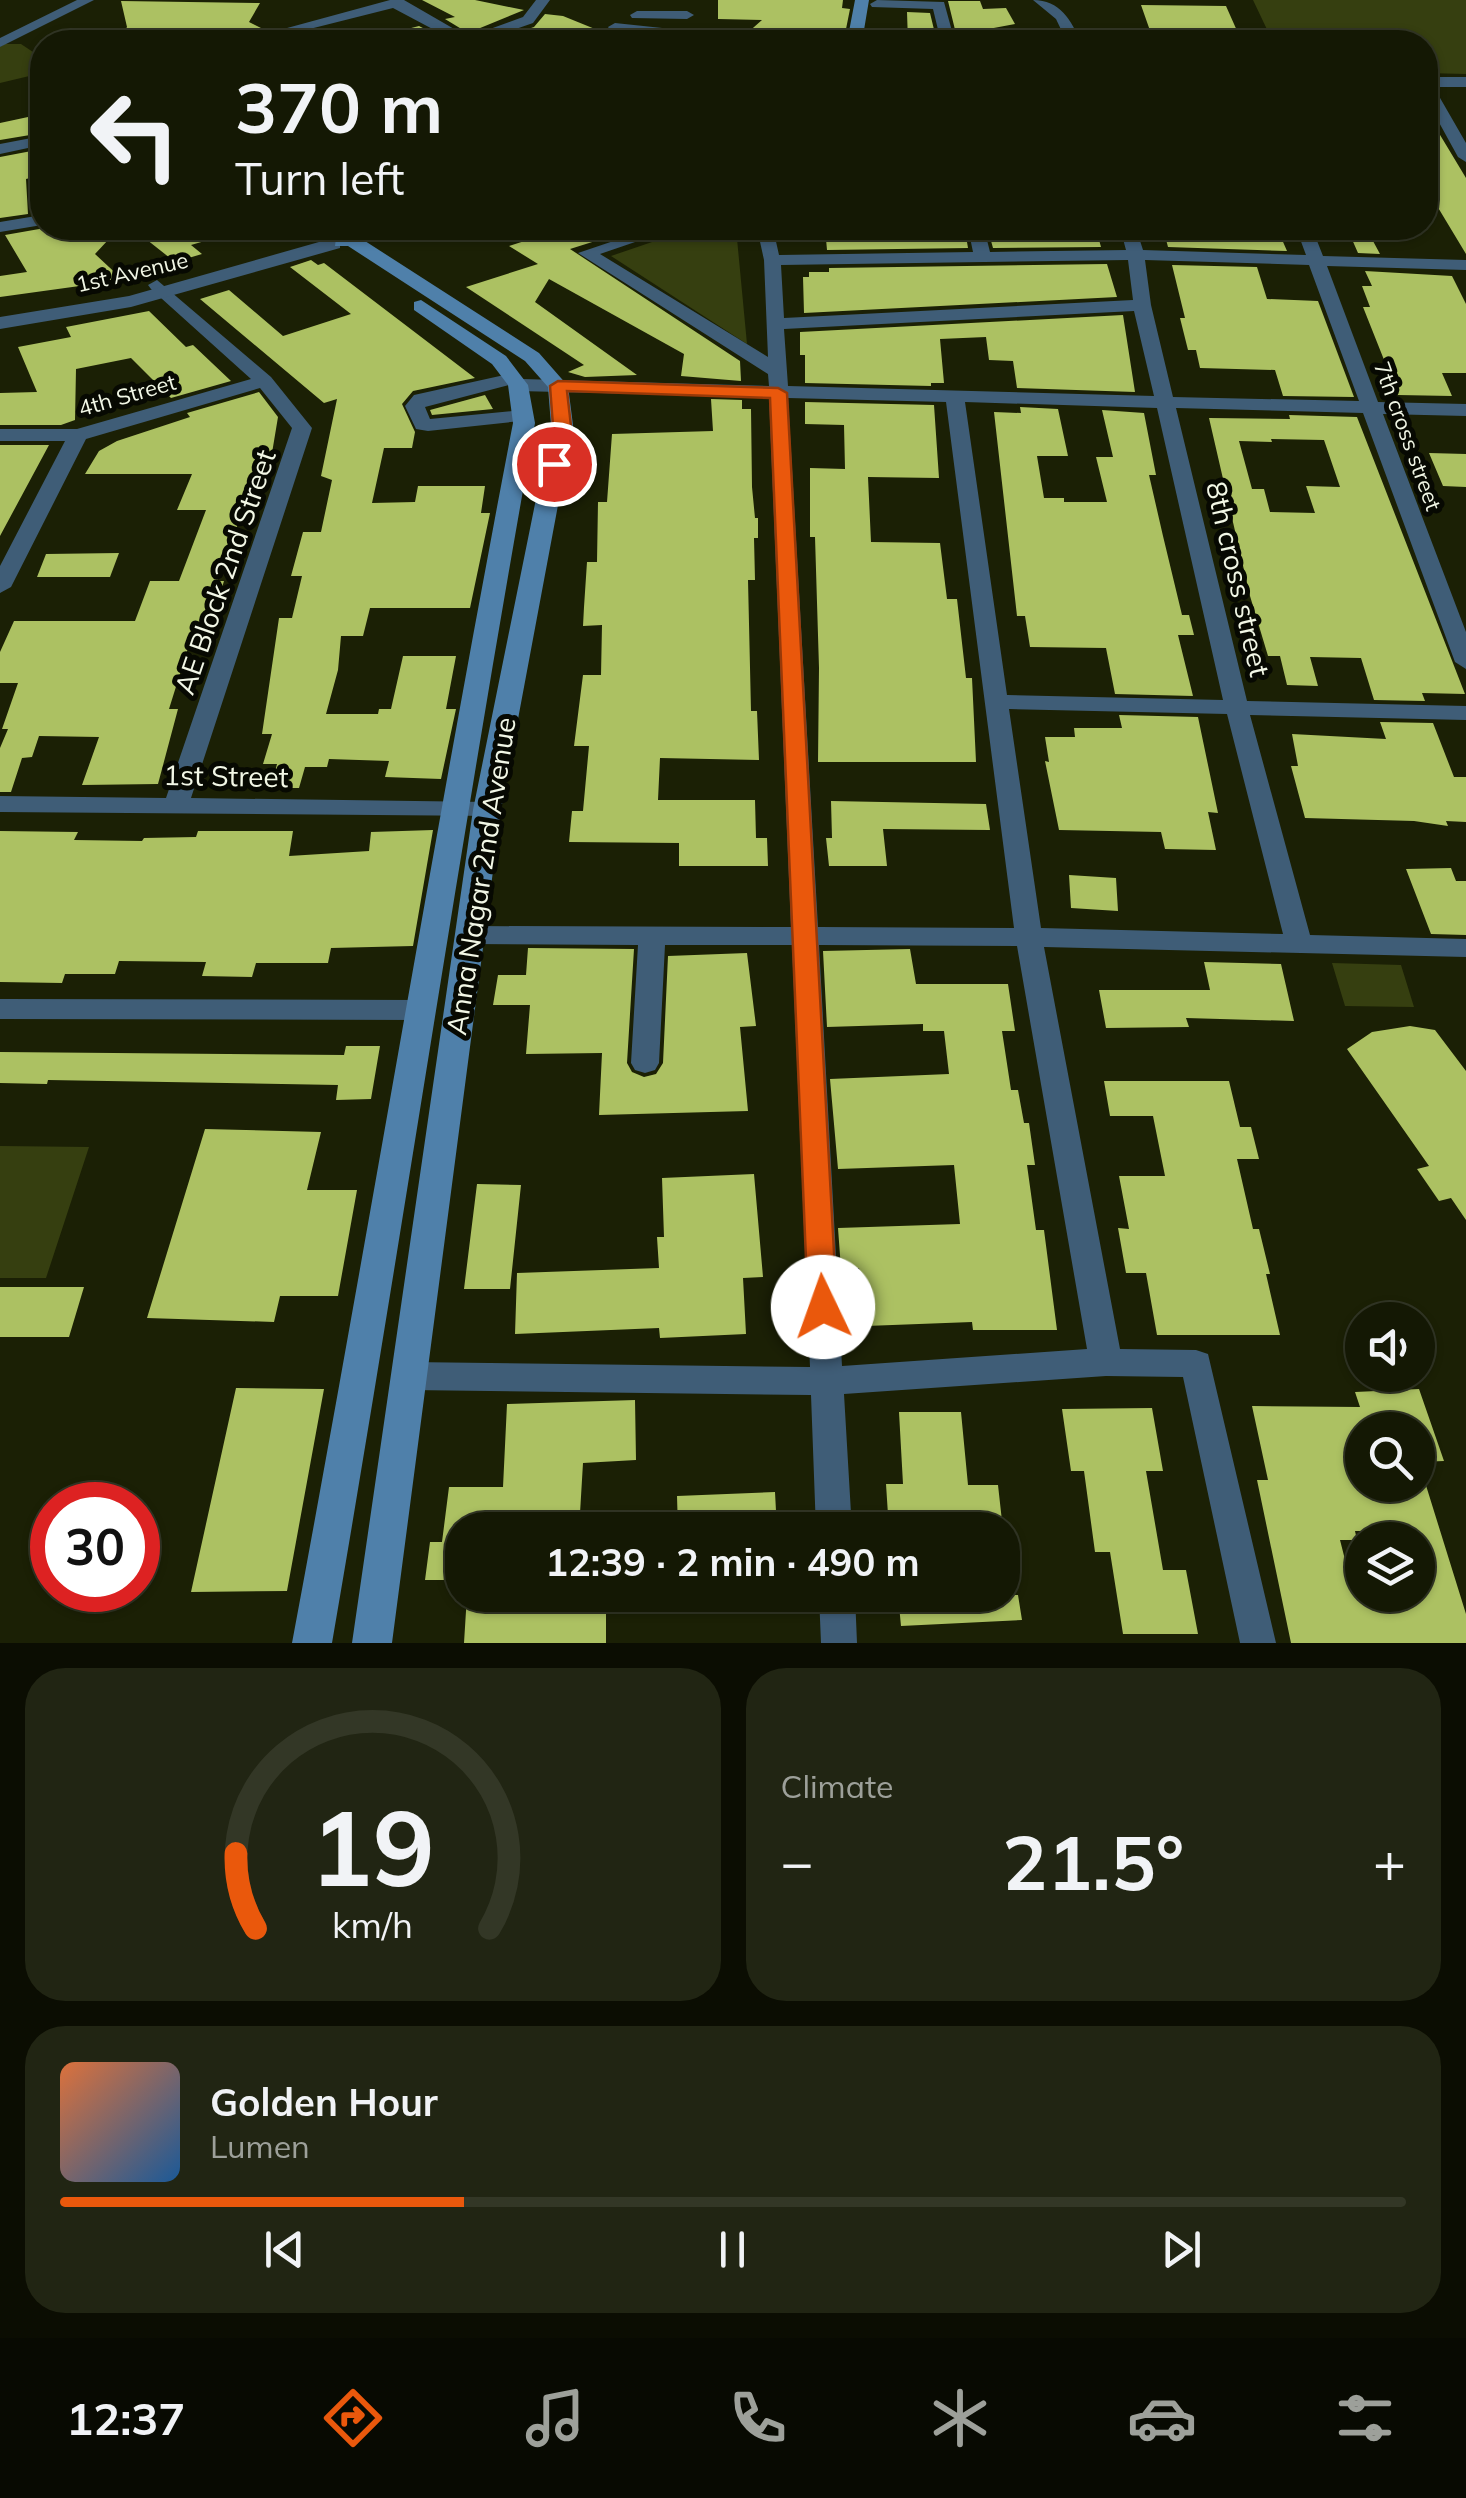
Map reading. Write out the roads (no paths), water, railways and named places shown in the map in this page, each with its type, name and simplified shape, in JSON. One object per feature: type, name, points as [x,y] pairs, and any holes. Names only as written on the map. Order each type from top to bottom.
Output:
[{"type":"main road","points":[[860,30],[872,1]]},
{"type":"main road","points":[[871,30],[872,1]]},
{"type":"main road","points":[[345,240],[499,360],[516,382]]},
{"type":"main road","points":[[347,240],[532,357],[558,386]]},
{"type":"main road","name":"Anna Nagar 2nd Avenue","points":[[312,1643],[452,810],[523,416],[516,382]]},
{"type":"main road","name":"Anna Nagar 2nd Avenue","points":[[372,1643],[487,810],[562,426],[558,386]]},
{"type":"street","points":[[0,43],[87,0]]},
{"type":"street","points":[[500,30],[528,20],[543,0]]},
{"type":"street","points":[[680,30],[692,0]]},
{"type":"street","points":[[1040,0],[1062,17],[1068,30]]},
{"type":"street","points":[[872,1],[939,5],[945,30]]},
{"type":"street","points":[[294,30],[396,2],[446,30]]},
{"type":"street","points":[[649,30],[619,21],[688,16]]},
{"type":"street","points":[[20,34],[30,39]]},
{"type":"street","points":[[1438,85],[1466,82]]},
{"type":"street","points":[[1438,87],[1466,90]]},
{"type":"street","points":[[1438,107],[1466,157]]},
{"type":"street","points":[[0,149],[30,143]]},
{"type":"street","points":[[0,227],[30,222]]},
{"type":"street","name":"1st Avenue","points":[[0,323],[160,288],[314,240]]},
{"type":"street","points":[[629,240],[586,253],[778,382]]},
{"type":"street","points":[[768,240],[833,1512]]},
{"type":"street","points":[[979,240],[983,257]]},
{"type":"street","name":"8th cross street","points":[[1132,240],[1142,305],[1236,705],[1298,941]]},
{"type":"street","name":"7th cross street","points":[[1308,240],[1466,662]]},
{"type":"street","points":[[772,260],[1136,255],[1465,268]]},
{"type":"street","name":"1st Avenue","points":[[0,310],[160,288]]},
{"type":"street","name":"AE Block 2nd Street","points":[[160,288],[264,381],[302,428],[176,804]]},
{"type":"street","points":[[775,324],[1142,305]]},
{"type":"street","name":"4th Street","points":[[0,435],[78,435],[264,381]]},
{"type":"street","points":[[523,416],[428,425],[423,424],[415,406],[420,399],[516,382],[558,386],[778,382],[955,400],[1167,400],[1466,410]]},
{"type":"street","points":[[955,400],[1029,937],[1106,1362]]},
{"type":"street","points":[[0,587],[78,435]]},
{"type":"street","points":[[0,535],[26,535]]},
{"type":"street","points":[[994,702],[1466,713]]},
{"type":"street","name":"1st Street","points":[[0,804],[487,810]]},
{"type":"street","points":[[469,935],[1029,937],[1466,948]]},
{"type":"street","points":[[645,1062],[652,935]]},
{"type":"street","points":[[0,1009],[420,1010]]},
{"type":"street","points":[[409,1376],[826,1381],[1106,1362],[1196,1364],[1258,1643]]},
{"type":"street","points":[[838,1612],[839,1643]]}]
